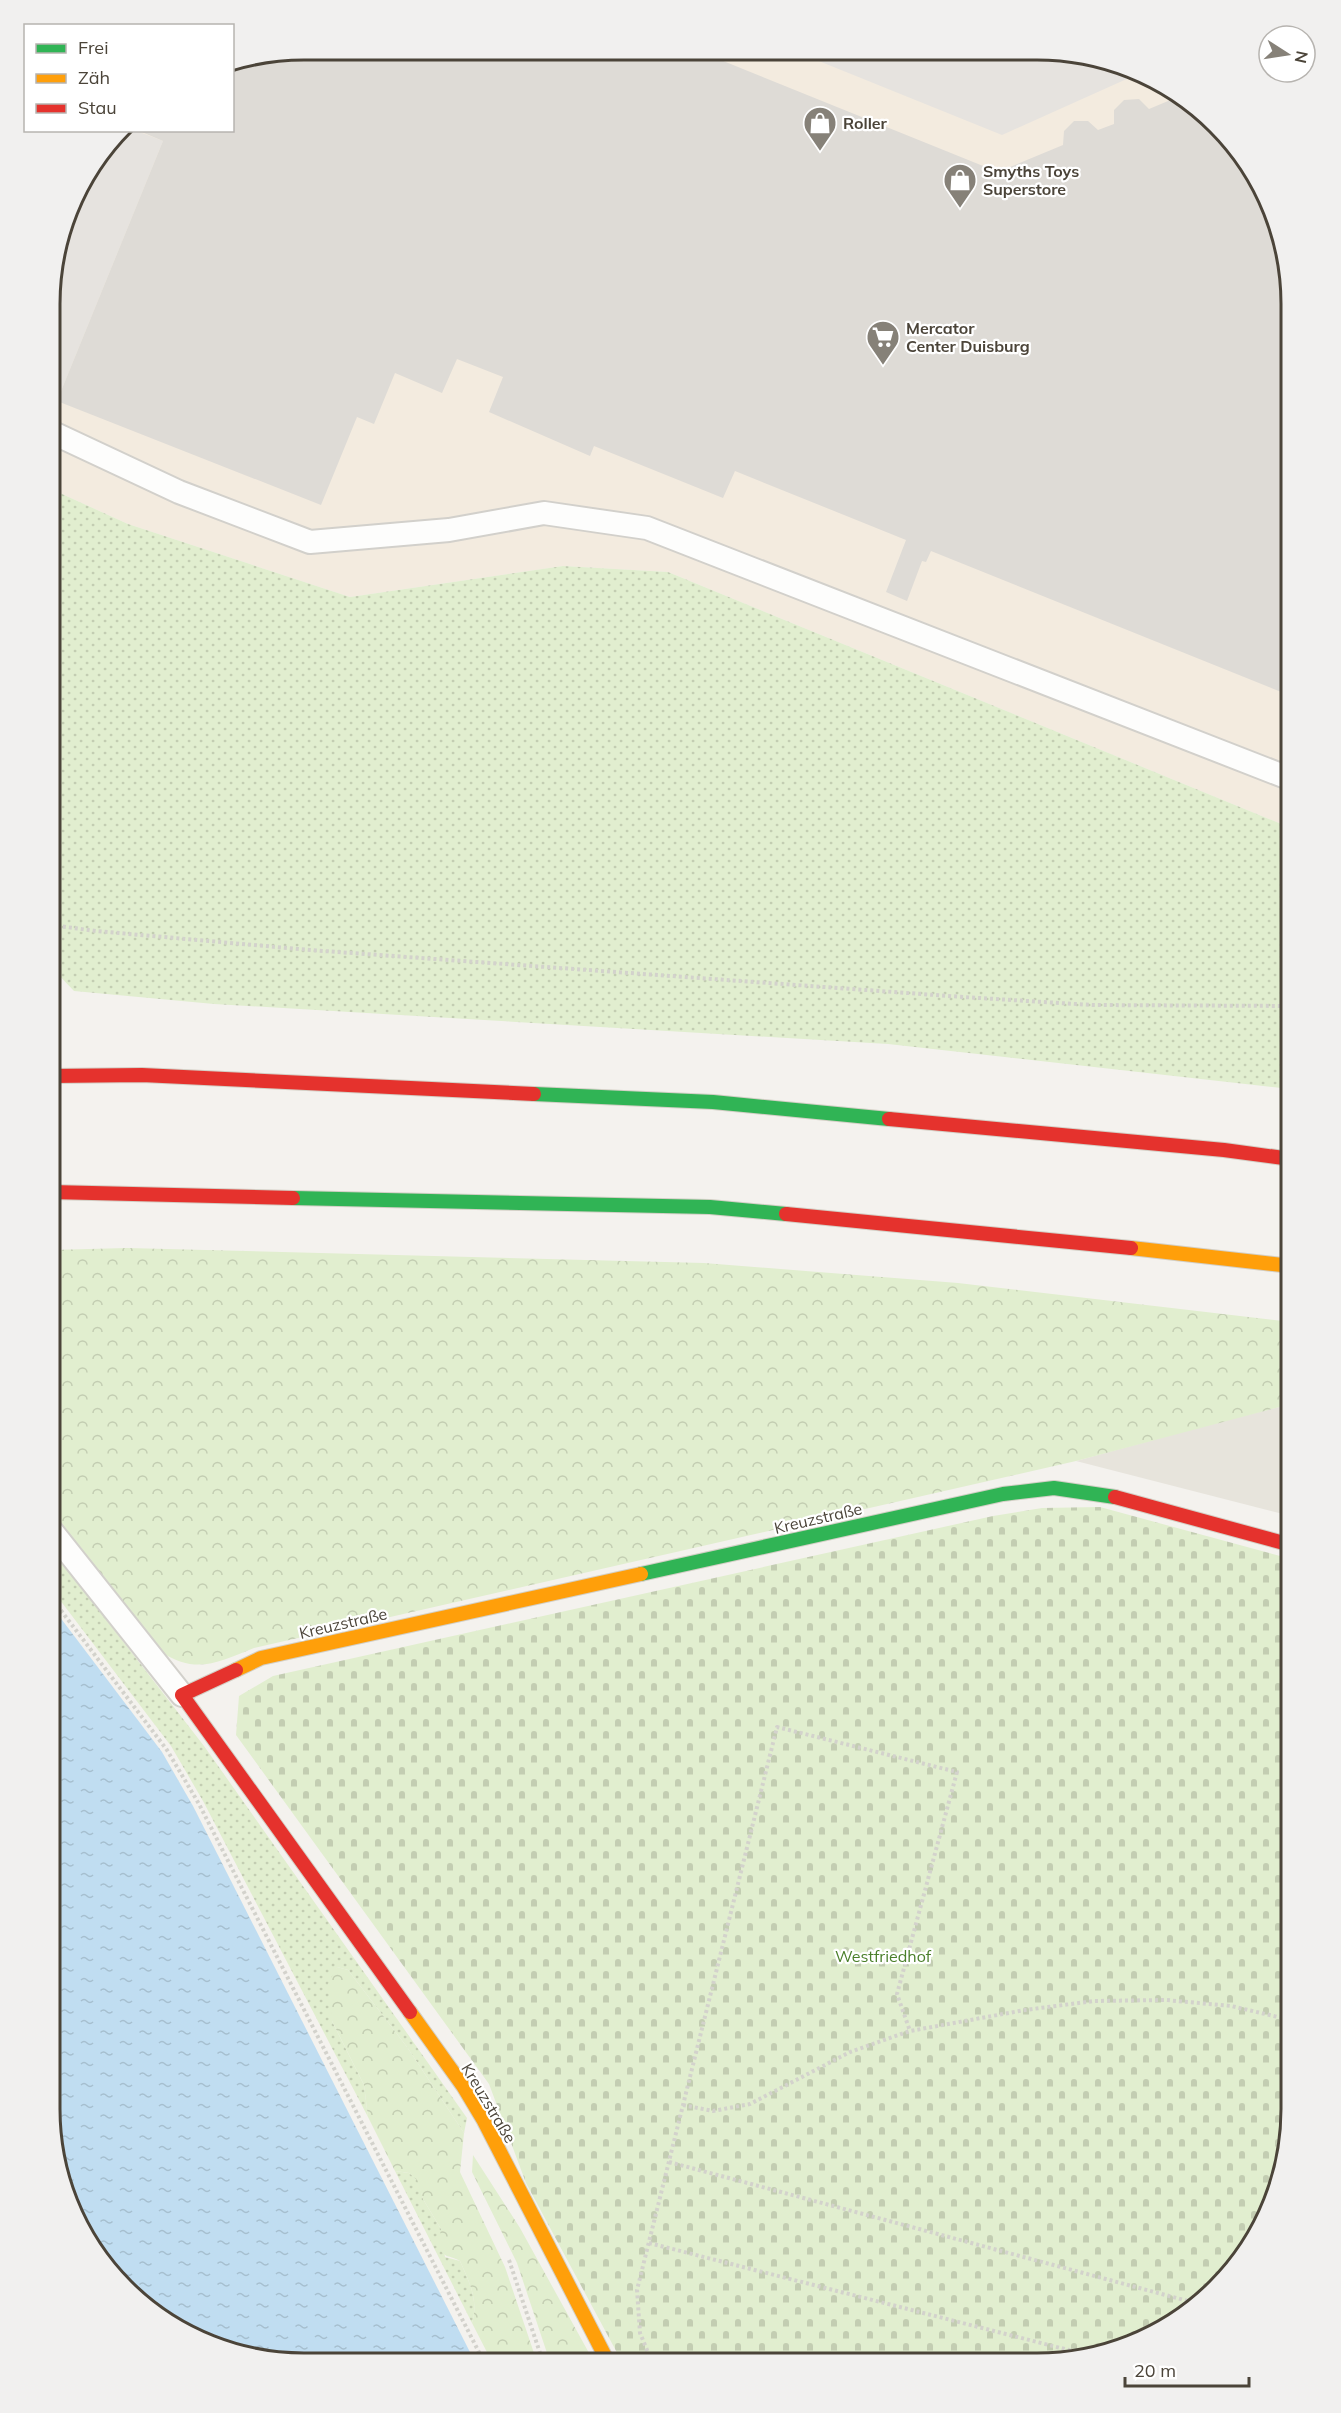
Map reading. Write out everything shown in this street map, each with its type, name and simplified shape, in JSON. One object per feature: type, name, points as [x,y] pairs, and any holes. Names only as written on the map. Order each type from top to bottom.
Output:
[{"type":"main road","points":[[60,1076],[142,1075],[713,1102],[1224,1150],[1281,1159]]},
{"type":"main road","points":[[60,1192],[710,1207],[1217,1256],[1281,1265]]},
{"type":"main road","name":"Kreuzstraße","points":[[603,2353],[484,2121],[463,2086],[182,1695],[261,1658],[1003,1494],[1054,1488],[1100,1493],[1281,1542]]},
{"type":"lane","points":[[60,436],[179,492],[310,542],[449,530],[544,513],[647,528],[1281,775]]},
{"type":"lane","points":[[60,1542],[182,1695]]},
{"type":"path","points":[[60,926],[310,950],[963,997],[1092,1005],[1281,1006]]},
{"type":"path","points":[[60,1609],[166,1750],[199,1804],[479,2353]]},
{"type":"path","points":[[648,2353],[640,2333],[637,2290],[777,1727],[957,1772],[897,1994],[910,2031]]},
{"type":"path","points":[[683,2105],[713,2111],[750,2104],[850,2052],[910,2031],[1025,2010],[1094,2001],[1166,2000],[1220,2005],[1281,2018]]},
{"type":"path","points":[[669,2162],[1187,2301]]},
{"type":"path","points":[[650,2243],[1071,2351]]},
{"type":"path","points":[[536,2338],[540,2353]]},
{"type":"shaded area","name":"Mercator Center Duisburg","points":[[304,60],[1037,60],[1069,62],[1100,68],[1145,85],[1172,101],[1198,121],[1220,143],[1240,169],[1256,196],[1273,241],[1279,272],[1281,304],[1281,824],[668,572],[563,566],[350,597],[128,524],[60,493],[60,304],[62,272],[68,241],[85,196],[93,182],[110,156],[132,132],[234,132],[234,70],[272,62]]},
{"type":"shaded area","points":[[816,60],[1037,60],[1069,62],[1100,68],[1128,78],[1002,135]]},
{"type":"shaded area","points":[[132,132],[140,132],[163,141],[60,394],[62,272],[68,241],[85,196],[110,156]]},
{"type":"shaded area","points":[[1281,1406],[1281,1513],[1076,1461]]},
{"type":"green space","points":[[60,493],[128,524],[350,597],[563,566],[668,572],[1281,824],[1281,1088],[888,1044],[214,1004],[74,991],[60,976]]},
{"type":"green space","points":[[127,1248],[704,1263],[958,1283],[1281,1321],[1281,1407],[1076,1461],[254,1648],[208,1664],[197,1665],[174,1659],[161,1652],[60,1526],[60,1250]]},
{"type":"green space","name":"Westfriedhof","points":[[1100,1507],[1281,1556],[1281,2109],[1279,2141],[1273,2172],[1256,2217],[1231,2257],[1185,2303],[1145,2328],[1100,2345],[1069,2351],[1037,2353],[617,2353],[526,2183],[489,2084],[236,1735],[239,1696],[273,1676],[993,1516],[1042,1508]]},
{"type":"green space","points":[[60,1560],[204,1746],[467,2118],[464,2133],[407,2047],[348,1970],[337,1967],[332,2021],[364,2085],[368,2117],[203,1801],[171,1746],[60,1600]]},
{"type":"green space","points":[[337,1967],[348,1970],[407,2047],[464,2133],[460,2172],[505,2267],[534,2353],[487,2353],[472,2323],[474,2299],[460,2261],[445,2255],[438,2246],[441,2229],[423,2199],[417,2180],[409,2173],[395,2171],[368,2117],[364,2085],[332,2021],[328,1984]]},
{"type":"green space","points":[[473,2155],[520,2228],[589,2353],[547,2353],[517,2263],[472,2172]]},
{"type":"green space","points":[[395,2171],[409,2173],[418,2180],[423,2199],[441,2229],[445,2257],[460,2261],[474,2299],[472,2323]]},
{"type":"water","points":[[60,1617],[162,1752],[193,1806],[470,2353],[304,2353],[272,2351],[226,2340],[182,2320],[143,2292],[110,2257],[85,2217],[68,2172],[62,2141],[60,2109]]},
{"type":"building","name":"Mercator Center Duisburg","points":[[304,60],[721,60],[998,172],[1063,145],[1064,131],[1074,121],[1088,121],[1098,130],[1114,124],[1114,110],[1124,100],[1139,99],[1149,109],[1170,100],[1198,121],[1220,143],[1240,169],[1256,196],[1268,226],[1279,272],[1281,304],[1281,692],[931,551],[926,562],[922,561],[907,601],[886,592],[906,540],[735,471],[723,498],[594,446],[590,456],[489,412],[503,377],[457,359],[442,393],[395,373],[374,424],[357,417],[321,505],[60,402],[60,394],[163,141],[142,132],[234,132],[234,70],[272,62]]},
{"type":"traffic: fast","points":[[534,1094],[713,1102],[889,1119]]},
{"type":"traffic: fast","points":[[293,1198],[710,1207],[786,1214]]},
{"type":"traffic: fast","points":[[641,1574],[1003,1494],[1054,1488],[1115,1497]]},
{"type":"traffic: slow","points":[[1131,1248],[1281,1265]]},
{"type":"traffic: slow","points":[[236,1670],[261,1658],[641,1574]]},
{"type":"traffic: slow","points":[[410,2012],[463,2086],[484,2121],[603,2353]]},
{"type":"traffic: jam","points":[[60,1076],[142,1075],[534,1094]]},
{"type":"traffic: jam","points":[[889,1119],[1224,1150],[1281,1158]]},
{"type":"traffic: jam","points":[[60,1192],[293,1198]]},
{"type":"traffic: jam","points":[[786,1214],[1131,1248]]},
{"type":"traffic: jam","points":[[1115,1497],[1281,1542]]},
{"type":"traffic: jam","points":[[236,1670],[182,1695],[410,2012]]},
{"type":"place","name":"Roller","points":[[820,152]]},
{"type":"place","name":"Smyths Toys Superstore","points":[[960,209]]},
{"type":"place","name":"Mercator Center Duisburg","points":[[883,366]]}]
